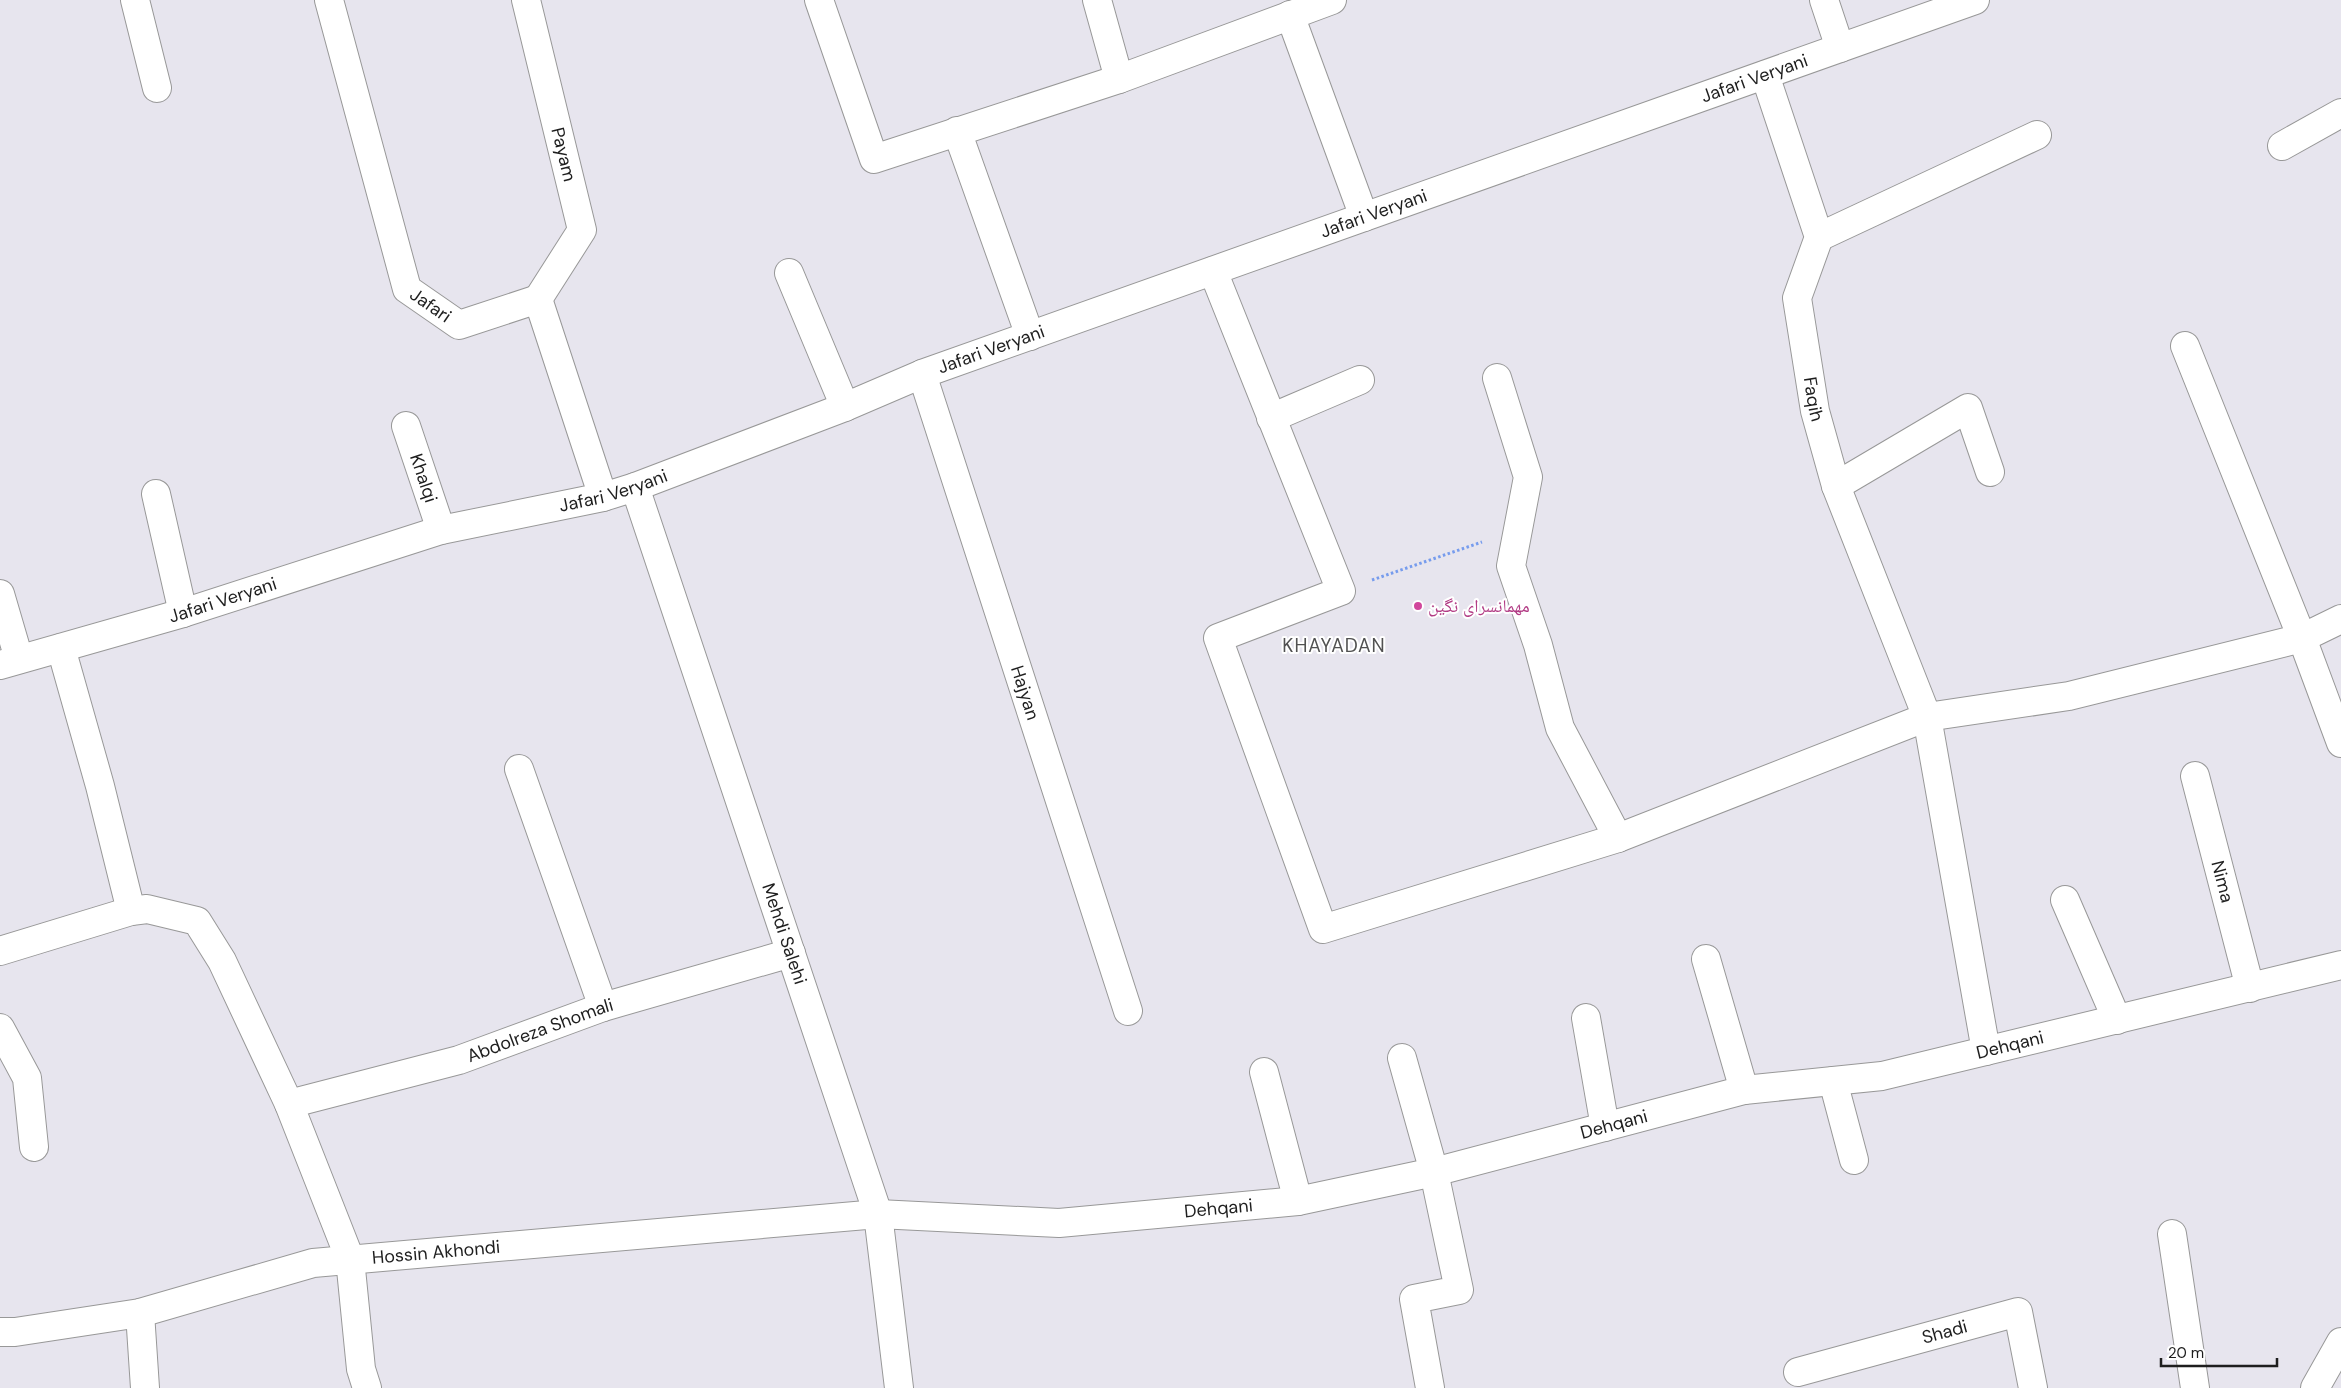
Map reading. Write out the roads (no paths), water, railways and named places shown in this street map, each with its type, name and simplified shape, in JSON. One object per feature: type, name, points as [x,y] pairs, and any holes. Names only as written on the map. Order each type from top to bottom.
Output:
[{"type":"street","points":[[135,0],[157,88]]},
{"type":"street","name":"Jafari","points":[[330,0],[407,289],[459,326],[538,299]]},
{"type":"street","name":"Payam","points":[[526,0],[582,230],[538,299]]},
{"type":"street","points":[[819,0],[874,159],[1119,79],[1332,0]]},
{"type":"street","points":[[1097,0],[1119,79]]},
{"type":"street","points":[[1824,0],[1840,48]]},
{"type":"street","name":"Jafari Veryani","points":[[9,662],[183,613],[440,530],[603,496],[635,487],[845,407],[922,374],[1975,0]]},
{"type":"street","points":[[1290,15],[1364,217]]},
{"type":"street","points":[[1765,75],[1819,237],[2037,135]]},
{"type":"street","points":[[2282,146],[2341,113]]},
{"type":"street","points":[[957,131],[1030,336]]},
{"type":"street","name":"Faqih","points":[[1819,237],[1797,298],[1815,411],[1836,486],[1927,717],[1986,1051]]},
{"type":"street","points":[[1213,271],[1341,591],[1218,638],[1323,929],[1618,838],[1927,717],[2069,696],[2302,638],[2341,619]]},
{"type":"street","points":[[789,273],[845,407]]},
{"type":"street","points":[[538,299],[603,496]]},
{"type":"street","points":[[2186,346],[2302,638],[2341,743]]},
{"type":"street","name":"Hajyan","points":[[922,374],[1128,1011]]},
{"type":"street","points":[[1497,378],[1528,477],[1511,566],[1538,645],[1560,728],[1618,838]]},
{"type":"street","points":[[1271,418],[1360,380]]},
{"type":"street","points":[[1836,486],[1968,408],[1990,472]]},
{"type":"street","name":"Khalqi","points":[[406,426],[440,530]]},
{"type":"street","name":"Mehdi Salehi","points":[[635,487],[878,1214],[899,1388]]},
{"type":"street","points":[[156,494],[183,613]]},
{"type":"street","points":[[0,594],[9,662]]},
{"type":"street","points":[[61,648],[100,786],[131,911]]},
{"type":"street","points":[[519,769],[603,1007]]},
{"type":"street","name":"Nima","points":[[2195,776],[2250,988]]},
{"type":"street","points":[[2065,900],[2117,1020]]},
{"type":"street","points":[[0,951],[131,911],[147,909],[198,921],[222,961],[289,1104],[350,1260],[361,1369],[366,1388]]},
{"type":"street","name":"Abdolreza Shomali","points":[[289,1104],[459,1060],[603,1007],[791,953]]},
{"type":"street","points":[[1706,958],[1744,1090]]},
{"type":"street","name":"Dehqani","points":[[878,1214],[1059,1223],[1298,1201],[1434,1172],[1744,1090],[1882,1076],[2341,965]]},
{"type":"street","points":[[1586,1018],[1605,1127]]},
{"type":"street","points":[[0,1028],[27,1078],[34,1147]]},
{"type":"street","points":[[1402,1058],[1434,1172],[1459,1290],[1414,1299],[1430,1388]]},
{"type":"street","points":[[1264,1072],[1298,1201]]},
{"type":"street","points":[[1833,1081],[1854,1160]]},
{"type":"street","name":"Hossin Akhondi","points":[[0,1332],[15,1332],[140,1313],[314,1263],[878,1214]]},
{"type":"street","points":[[2172,1234],[2195,1388]]},
{"type":"street","name":"Shadi","points":[[1798,1372],[2018,1312],[2033,1388]]},
{"type":"street","points":[[140,1313],[145,1388]]},
{"type":"street","points":[[2315,1388],[2340,1348]]},
{"type":"place","name":"مهمانسرای نگین","points":[[1418,606]]},
{"type":"district","name":"KHAYADAN","points":[[1334,645]]}]
